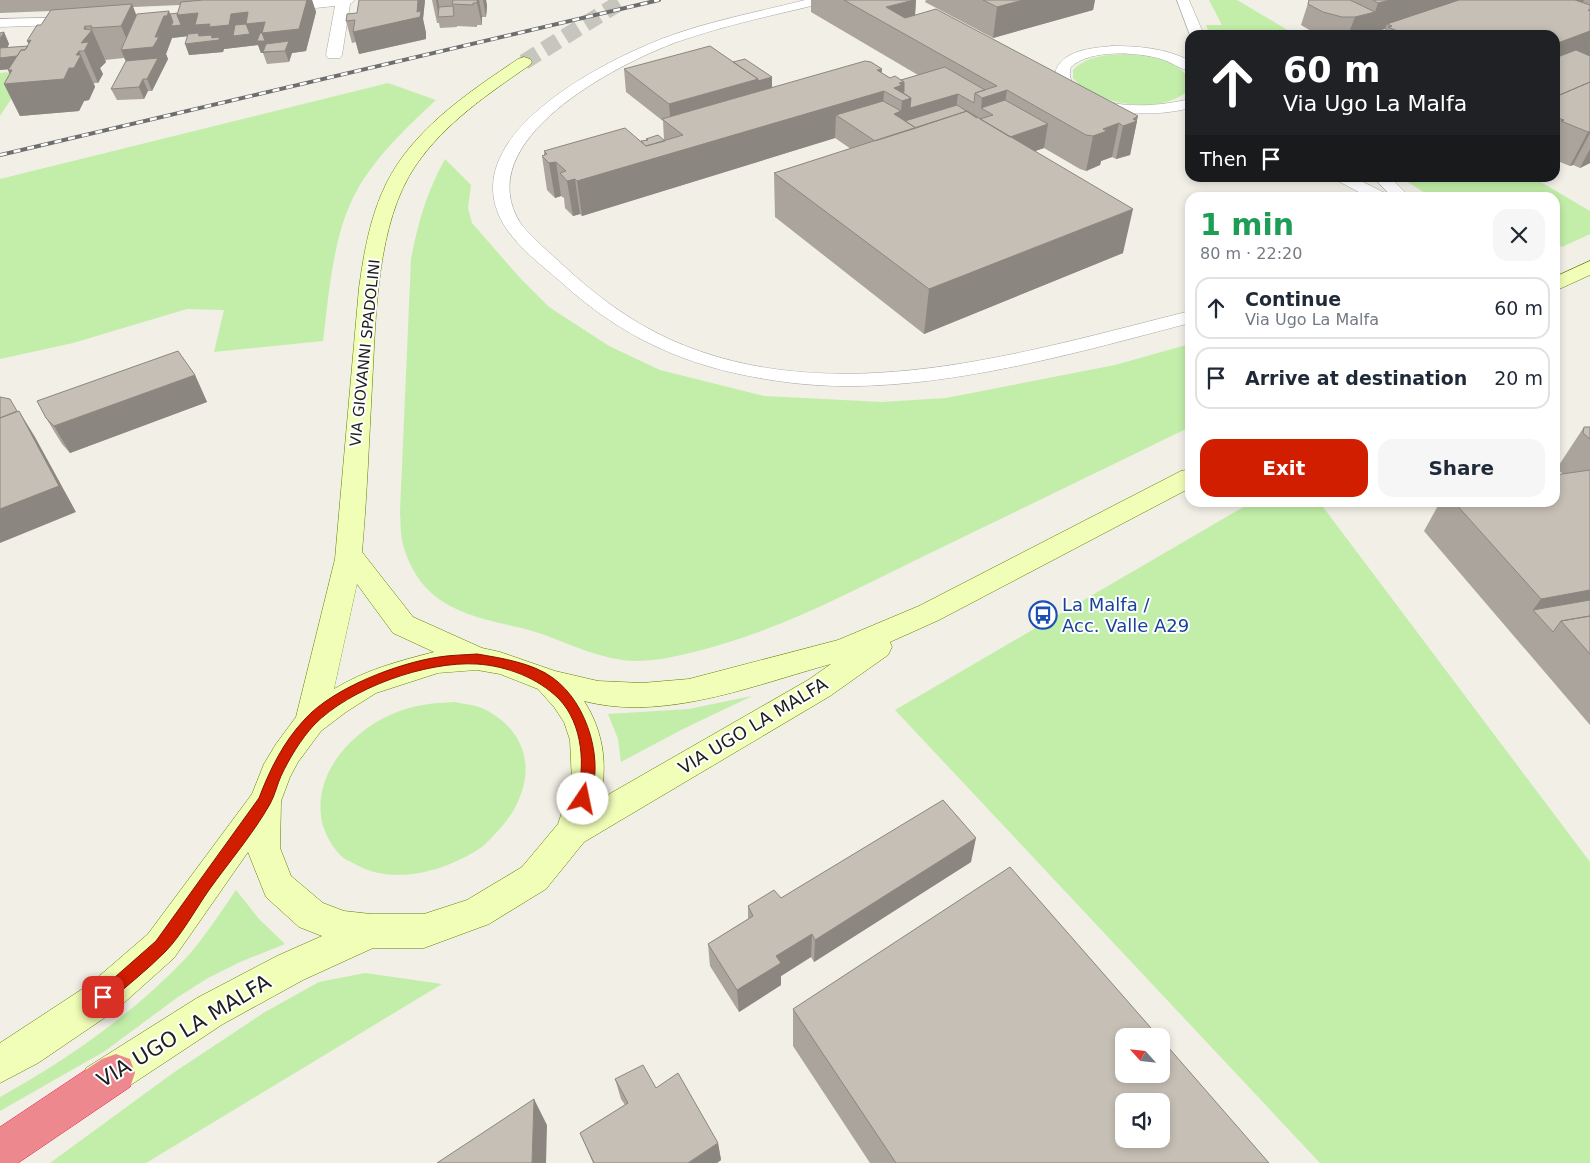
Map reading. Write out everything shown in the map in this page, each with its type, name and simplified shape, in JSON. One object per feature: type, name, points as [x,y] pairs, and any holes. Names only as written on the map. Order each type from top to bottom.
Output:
[{"type":"highway","points":[[0,1151],[116,1073]]},
{"type":"street","points":[[334,55],[343,0]]},
{"type":"street","points":[[265,9],[348,0]]},
{"type":"street","points":[[0,23],[96,20]]},
{"type":"street","points":[[0,29],[57,22]]},
{"type":"street","name":"VIA GIOVANNI SPADOLINI","points":[[310,722],[324,670],[348,554],[367,304],[375,250],[385,211],[396,182],[414,155],[433,134],[466,103],[524,62]]},
{"type":"street","points":[[1560,281],[1590,266]]},
{"type":"street","name":"VIA UGO LA MALFA","points":[[549,681],[598,692],[642,695],[689,691],[844,649],[929,612],[1185,480]]},
{"type":"street","points":[[348,554],[403,625],[477,659]]},
{"type":"street","name":"VIA UGO LA MALFA","points":[[572,832],[819,688],[929,612]]},
{"type":"street","points":[[0,1064],[25,1050],[103,997],[161,946],[265,800],[275,774],[287,753],[310,722],[335,702],[364,685],[438,662],[477,659],[500,663],[549,681],[565,698],[578,718],[586,740],[588,782],[572,832],[534,878],[477,912],[424,931],[372,931],[344,928],[311,916],[278,886],[263,848],[265,800]]},
{"type":"street","name":"VIA UGO LA MALFA","points":[[0,1136],[116,1073],[210,1011],[290,968],[372,931]]},
{"type":"lane","points":[[820,0],[689,35],[656,46],[627,58],[573,91],[533,124],[508,156],[501,181],[504,203],[511,221],[532,246],[568,281],[611,314],[640,333],[682,351],[729,365],[775,373],[831,380],[945,373],[1032,356],[1185,318]]},
{"type":"lane","points":[[1183,0],[1195,30]]},
{"type":"lane","points":[[1185,56],[1118,50],[1085,54],[1065,65],[1061,73],[1064,82],[1072,92],[1087,100],[1106,106],[1150,111],[1171,109],[1185,105]]},
{"type":"lane","points":[[1156,54],[1173,58],[1185,64]]},
{"type":"lane","points":[[1352,182],[1371,192]]},
{"type":"lane","points":[[1386,182],[1397,192]]},
{"type":"green space","points":[[1209,0],[1237,0],[1288,30],[1208,30],[1206,25],[1222,25]]},
{"type":"green space","points":[[1124,54],[1144,56],[1175,65],[1185,74],[1185,92],[1164,103],[1147,105],[1113,101],[1097,95],[1083,88],[1073,78],[1073,70],[1090,59]]},
{"type":"green space","points":[[30,70],[0,116],[0,73]]},
{"type":"green space","points":[[388,83],[436,100],[382,154],[364,179],[348,208],[333,264],[323,341],[214,352],[224,310],[187,309],[73,343],[0,359],[0,179]]},
{"type":"green space","points":[[445,159],[471,185],[468,208],[472,223],[520,278],[549,307],[609,346],[660,370],[764,396],[882,402],[946,398],[1115,365],[1185,345],[1185,429],[810,611],[724,644],[672,657],[635,661],[603,656],[532,631],[480,618],[447,604],[422,583],[412,567],[401,535],[400,512],[411,259],[424,208],[433,183]]},
{"type":"green space","points":[[1408,182],[1541,182],[1558,192],[1424,192]]},
{"type":"green space","points":[[1560,193],[1590,211],[1590,234],[1562,247],[1560,246]]},
{"type":"green space","points":[[1243,507],[1323,507],[1590,862],[1590,1163],[1320,1163],[895,710]]},
{"type":"green space","points":[[752,696],[681,730],[621,762],[618,739],[608,714],[689,709]]},
{"type":"green space","points":[[455,702],[484,709],[502,721],[515,735],[523,750],[526,767],[524,784],[518,802],[508,818],[479,849],[455,862],[428,871],[415,874],[387,874],[368,870],[345,859],[327,836],[320,808],[322,790],[336,759],[361,733],[376,722],[392,714],[407,708]]},
{"type":"green space","points":[[236,890],[259,919],[285,944],[240,962],[208,978],[178,997],[105,1051],[0,1111],[0,1097],[50,1068],[98,1035],[166,979],[200,942]]},
{"type":"green space","points":[[365,973],[442,984],[146,1163],[50,1163],[173,1073],[265,1012],[319,982]]},
{"type":"building","points":[[203,0],[307,0],[299,29],[262,33],[265,22],[246,24],[248,12],[231,14],[229,25],[209,27],[210,24],[195,25],[198,13],[177,15],[181,2]]},
{"type":"building","points":[[359,0],[418,0],[417,12],[421,11],[420,17],[353,32],[355,20],[346,21],[347,14],[357,13]]},
{"type":"building","points":[[453,0],[477,0],[477,3],[473,3],[473,5],[452,4]]},
{"type":"building","points":[[844,0],[914,0],[886,7],[905,18],[936,9],[1138,116],[1133,119],[1137,121],[1123,126],[1119,123],[1103,129],[1107,131],[1093,136],[1086,135],[1007,90],[982,98],[975,93],[997,86]]},
{"type":"building","points":[[983,0],[1023,0],[997,7]]},
{"type":"building","points":[[1309,0],[1350,0],[1375,12],[1355,17],[1342,17],[1323,12],[1308,4]]},
{"type":"building","points":[[1373,0],[1390,0],[1378,3]]},
{"type":"building","points":[[1459,0],[1575,0],[1590,5],[1590,10],[1588,10],[1590,11],[1590,31],[1560,42],[1560,30],[1395,30],[1388,27],[1392,26],[1387,24]]},
{"type":"building","points":[[132,4],[121,26],[91,28],[92,26],[85,26],[84,29],[92,30],[81,43],[89,42],[84,51],[79,51],[76,55],[81,55],[74,68],[69,68],[64,79],[4,84],[12,70],[8,70],[21,50],[25,50],[31,40],[27,41],[37,25],[41,25],[51,10]]},
{"type":"building","points":[[453,6],[454,16],[438,17],[439,7]]},
{"type":"building","points":[[169,11],[167,16],[164,16],[155,37],[159,37],[153,47],[121,50],[137,14]]},
{"type":"building","points":[[178,13],[181,25],[171,26],[173,22],[170,14]]},
{"type":"building","points":[[246,24],[250,34],[233,36],[235,25]]},
{"type":"building","points":[[198,33],[199,36],[211,35],[212,38],[219,37],[219,40],[185,44],[188,34]]},
{"type":"building","points":[[260,33],[262,33],[265,41],[257,41]]},
{"type":"building","points":[[289,41],[285,51],[263,52],[266,44]]},
{"type":"building","points":[[28,46],[25,50],[21,50],[17,56],[0,58],[0,48]]},
{"type":"building","points":[[710,46],[758,79],[669,104],[624,69]]},
{"type":"building","points":[[1576,50],[1590,56],[1590,82],[1560,95],[1560,56]]},
{"type":"building","points":[[158,58],[147,79],[143,79],[139,87],[111,89],[126,61]]},
{"type":"building","points":[[745,59],[772,77],[758,81],[758,79],[733,62]]},
{"type":"building","points":[[865,61],[871,62],[882,69],[877,70],[890,78],[895,76],[904,82],[899,83],[902,85],[894,88],[911,98],[902,101],[884,91],[577,181],[575,179],[567,181],[560,173],[566,171],[556,162],[549,163],[542,156],[547,154],[544,151],[625,128],[646,146],[683,135],[662,119]]},
{"type":"building","points":[[945,67],[985,90],[975,93],[974,103],[958,94],[910,108],[911,98],[902,92],[904,92],[904,82],[901,80]]},
{"type":"building","points":[[1590,82],[1590,131],[1588,132],[1561,121],[1564,120],[1560,119],[1560,95]]},
{"type":"building","points":[[1005,100],[1048,124],[1010,137],[980,119],[993,115],[981,108]]},
{"type":"building","points":[[883,101],[901,111],[894,114],[916,128],[875,141],[836,115]]},
{"type":"building","points":[[957,105],[966,111],[916,128],[905,121]]},
{"type":"building","points":[[967,111],[1133,209],[929,289],[774,173]]},
{"type":"building","points":[[658,135],[665,141],[646,146],[641,141],[648,140],[646,139]]},
{"type":"building","points":[[178,351],[195,375],[54,426],[46,418],[37,401]]},
{"type":"building","points":[[0,397],[10,399],[17,411],[0,418]]},
{"type":"building","points":[[19,411],[59,486],[0,509],[0,418]]},
{"type":"building","points":[[1584,427],[1590,427],[1590,439],[1583,433]]},
{"type":"building","points":[[1590,470],[1590,590],[1541,599],[1458,507],[1560,507],[1560,474]]},
{"type":"building","points":[[1590,600],[1590,616],[1561,621],[1553,632],[1533,610]]},
{"type":"building","points":[[1590,616],[1590,654],[1561,621]]},
{"type":"building","points":[[943,800],[976,838],[815,940],[812,934],[776,956],[781,963],[737,990],[708,944],[753,916],[748,906],[774,890],[781,898]]},
{"type":"building","points":[[1010,867],[1151,1028],[1115,1028],[1115,1083],[1170,1083],[1170,1049],[1269,1163],[896,1163],[793,1009]]},
{"type":"building","points":[[643,1065],[656,1088],[678,1073],[718,1143],[688,1163],[594,1163],[580,1133],[628,1103],[615,1079]]},
{"type":"building","points":[[534,1099],[532,1163],[437,1163]]},
{"type":"tunnel","points":[[524,62],[624,0]]},
{"type":"railway","points":[[0,155],[659,0]]},
{"type":"place","name":"La Malfa / Acc. Valle A29","points":[[1043,615]]},
{"type":"route","points":[[103,997],[161,946],[265,800],[275,774],[287,753],[310,722],[335,702],[364,685],[438,662],[477,659],[500,663],[549,681],[565,698],[578,718],[586,740],[588,782],[583,799]]}]
